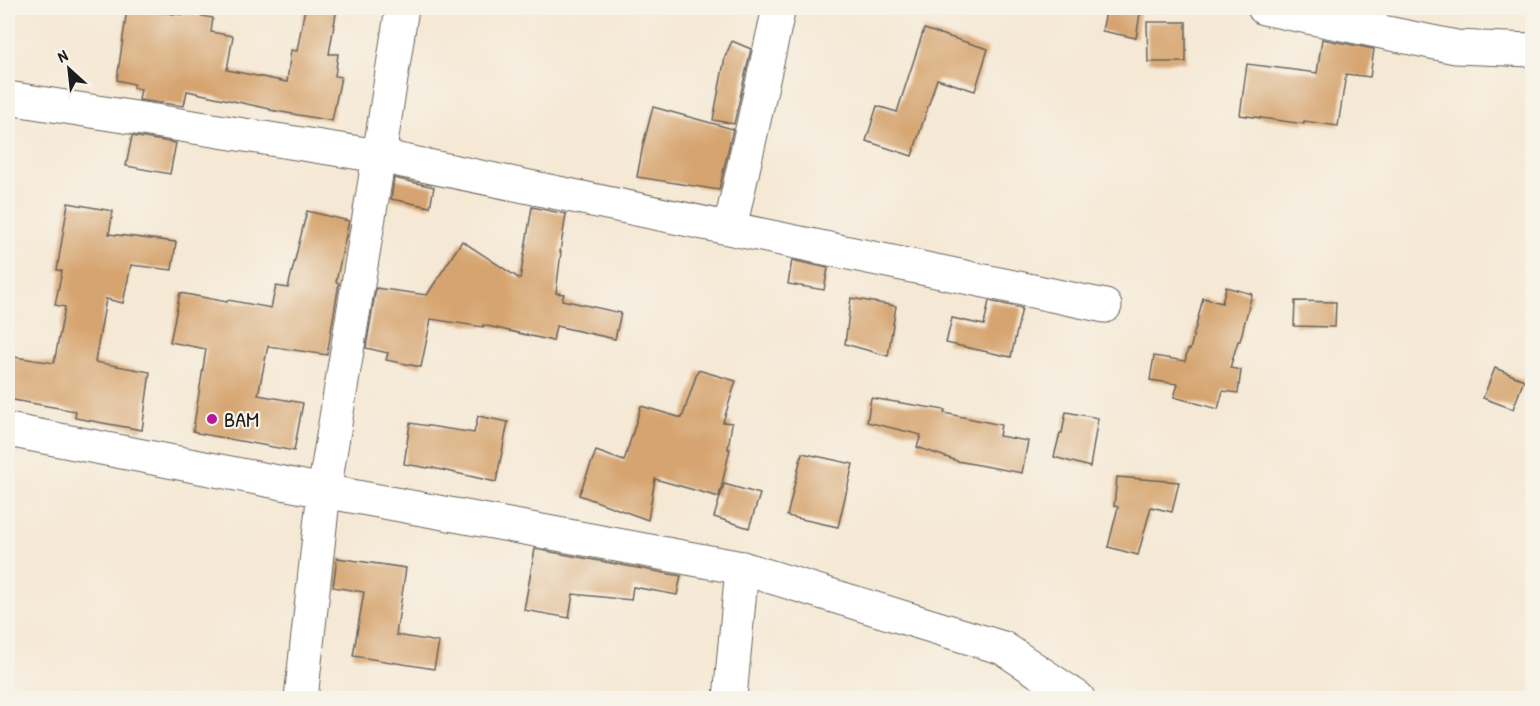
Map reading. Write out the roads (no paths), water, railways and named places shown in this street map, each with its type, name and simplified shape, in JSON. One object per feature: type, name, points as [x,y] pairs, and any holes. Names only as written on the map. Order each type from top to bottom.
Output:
[{"type":"street","points":[[301,699],[324,491],[380,156],[402,8]]},
{"type":"street","points":[[730,228],[779,8]]},
{"type":"street","points":[[1264,8],[1456,47],[1533,50]]},
{"type":"street","points":[[8,98],[380,156],[1105,306]]},
{"type":"street","points":[[8,430],[742,568],[1003,648],[1078,699]]},
{"type":"street","points":[[730,699],[742,568]]},
{"type":"place","name":"BAM","points":[[212,419]]}]
